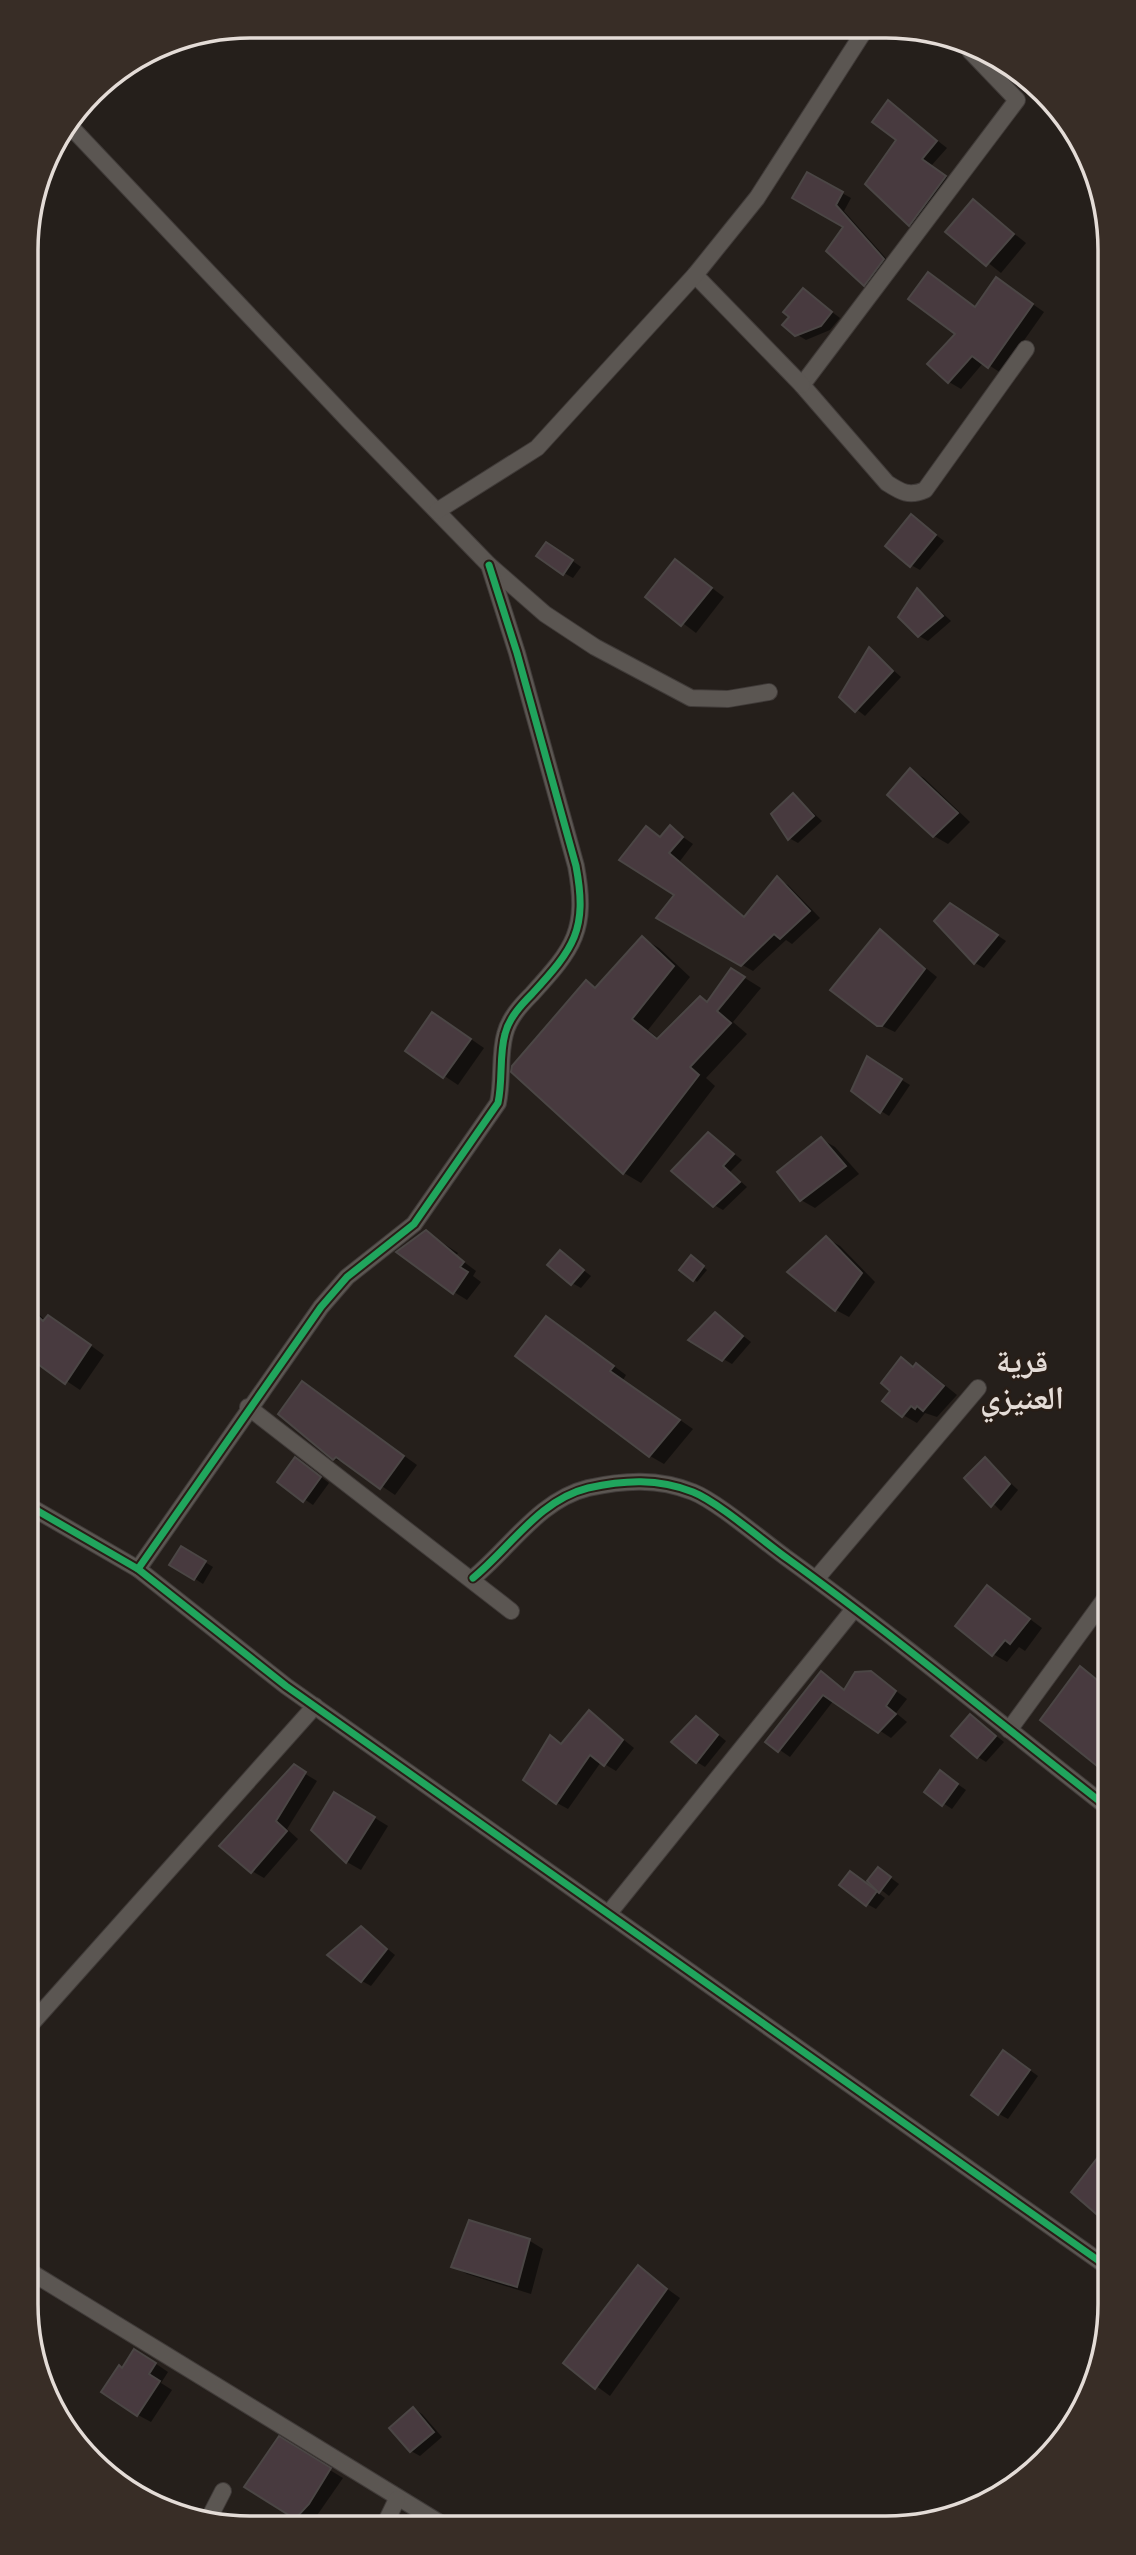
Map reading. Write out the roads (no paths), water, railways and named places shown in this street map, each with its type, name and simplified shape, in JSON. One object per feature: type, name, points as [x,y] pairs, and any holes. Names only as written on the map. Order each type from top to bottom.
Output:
[{"type":"street","points":[[437,511],[537,447],[695,275],[757,198],[860,38]]},
{"type":"street","points":[[802,385],[1017,100],[978,60]]},
{"type":"street","points":[[75,131],[489,565],[545,614],[661,685],[691,698],[707,700],[769,692]]},
{"type":"street","points":[[695,275],[802,385],[887,483],[902,493],[913,495],[925,490],[1026,349]]},
{"type":"street","points":[[138,1569],[248,1407],[321,1307],[347,1277],[414,1224],[481,1129],[498,1103],[503,1080],[505,1034],[517,1011],[569,951],[581,917],[581,893],[572,853],[517,653],[489,565]]},
{"type":"street","points":[[816,1579],[978,1388]]},
{"type":"street","points":[[248,1407],[473,1578],[511,1611]]},
{"type":"street","points":[[473,1578],[537,1517],[566,1495],[619,1482],[668,1483],[696,1493],[816,1579],[1097,1799]]},
{"type":"street","points":[[38,1511],[138,1569],[315,1706],[1097,2259]]},
{"type":"street","points":[[609,1913],[854,1609]]},
{"type":"street","points":[[1010,1730],[1097,1609]]},
{"type":"street","points":[[38,2016],[315,1706]]},
{"type":"street","points":[[38,2276],[427,2516]]},
{"type":"street","points":[[212,2513],[223,2491]]},
{"type":"street","points":[[390,2516],[397,2499]]},
{"type":"district","name":"قرية العنيزي","points":[[1022,1384]]}]
